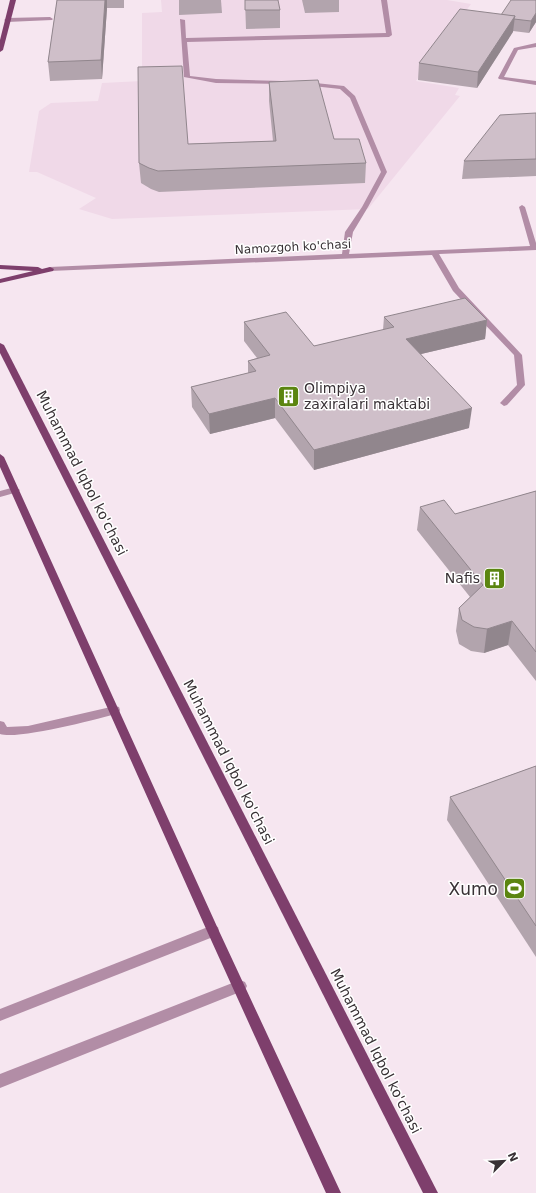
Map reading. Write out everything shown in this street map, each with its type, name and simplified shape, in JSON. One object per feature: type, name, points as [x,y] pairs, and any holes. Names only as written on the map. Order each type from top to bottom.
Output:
[{"type":"main road","points":[[0,50],[13,0]]},
{"type":"main road","name":"Namozgoh ko'chasi","points":[[0,267],[50,269]]},
{"type":"main road","name":"Namozgoh ko'chasi","points":[[0,281],[50,269]]},
{"type":"main road","name":"Muhammad Iqbol ko'chasi","points":[[0,345],[431,1193]]},
{"type":"main road","points":[[0,457],[213,930],[334,1193]]},
{"type":"street","points":[[184,40],[389,35],[384,0]]},
{"type":"street","points":[[7,20],[50,19]]},
{"type":"street","points":[[182,20],[187,77],[216,81],[289,83]]},
{"type":"street","points":[[536,45],[516,49],[501,78],[536,83]]},
{"type":"street","points":[[296,83],[342,87],[353,97],[384,172],[366,207],[349,232],[345,256]]},
{"type":"street","points":[[522,207],[535,248]]},
{"type":"street","name":"Namozgoh ko'chasi","points":[[50,269],[535,248]]},
{"type":"street","points":[[434,252],[456,288],[518,356],[521,385],[504,403]]},
{"type":"street","points":[[0,494],[15,490]]},
{"type":"street","points":[[0,725],[4,731],[28,730],[115,710]]},
{"type":"street","points":[[0,1015],[213,930]]},
{"type":"street","points":[[0,1081],[240,986]]},
{"type":"shaded area","points":[[161,0],[447,0],[471,4],[416,81],[459,88],[455,95],[460,96],[368,209],[112,219],[79,209],[96,198],[37,172],[29,172],[39,111],[51,103],[98,101],[102,83],[142,81],[142,13],[162,12]]},
{"type":"building","points":[[57,0],[105,0],[101,60],[48,62]]},
{"type":"building","points":[[245,0],[278,0],[280,10],[245,10]]},
{"type":"building","points":[[511,0],[536,0],[536,13],[531,21],[514,19],[515,16],[501,15]]},
{"type":"building","points":[[460,9],[515,16],[478,72],[419,63]]},
{"type":"building","points":[[182,66],[188,144],[276,141],[269,82],[318,80],[334,139],[359,139],[366,163],[158,171],[139,163],[138,67]]},
{"type":"building","points":[[536,113],[536,159],[464,161],[500,115]]},
{"type":"building","points":[[465,298],[487,320],[406,339],[472,408],[314,450],[275,398],[209,414],[191,387],[256,371],[248,361],[270,355],[244,322],[286,312],[314,346],[394,327],[384,317]]},
{"type":"building","name":"Nafis","points":[[536,491],[536,652],[512,621],[487,629],[474,627],[462,620],[459,608],[483,585],[420,507],[444,500],[455,514]]},
{"type":"building","name":"Xumo","points":[[536,766],[536,926],[450,797]]},
{"type":"place","name":"Olimpiya zaxiralari maktabi","points":[[288,396]]},
{"type":"place","name":"Nafis","points":[[495,578]]},
{"type":"place","name":"Xumo","points":[[514,889]]}]
